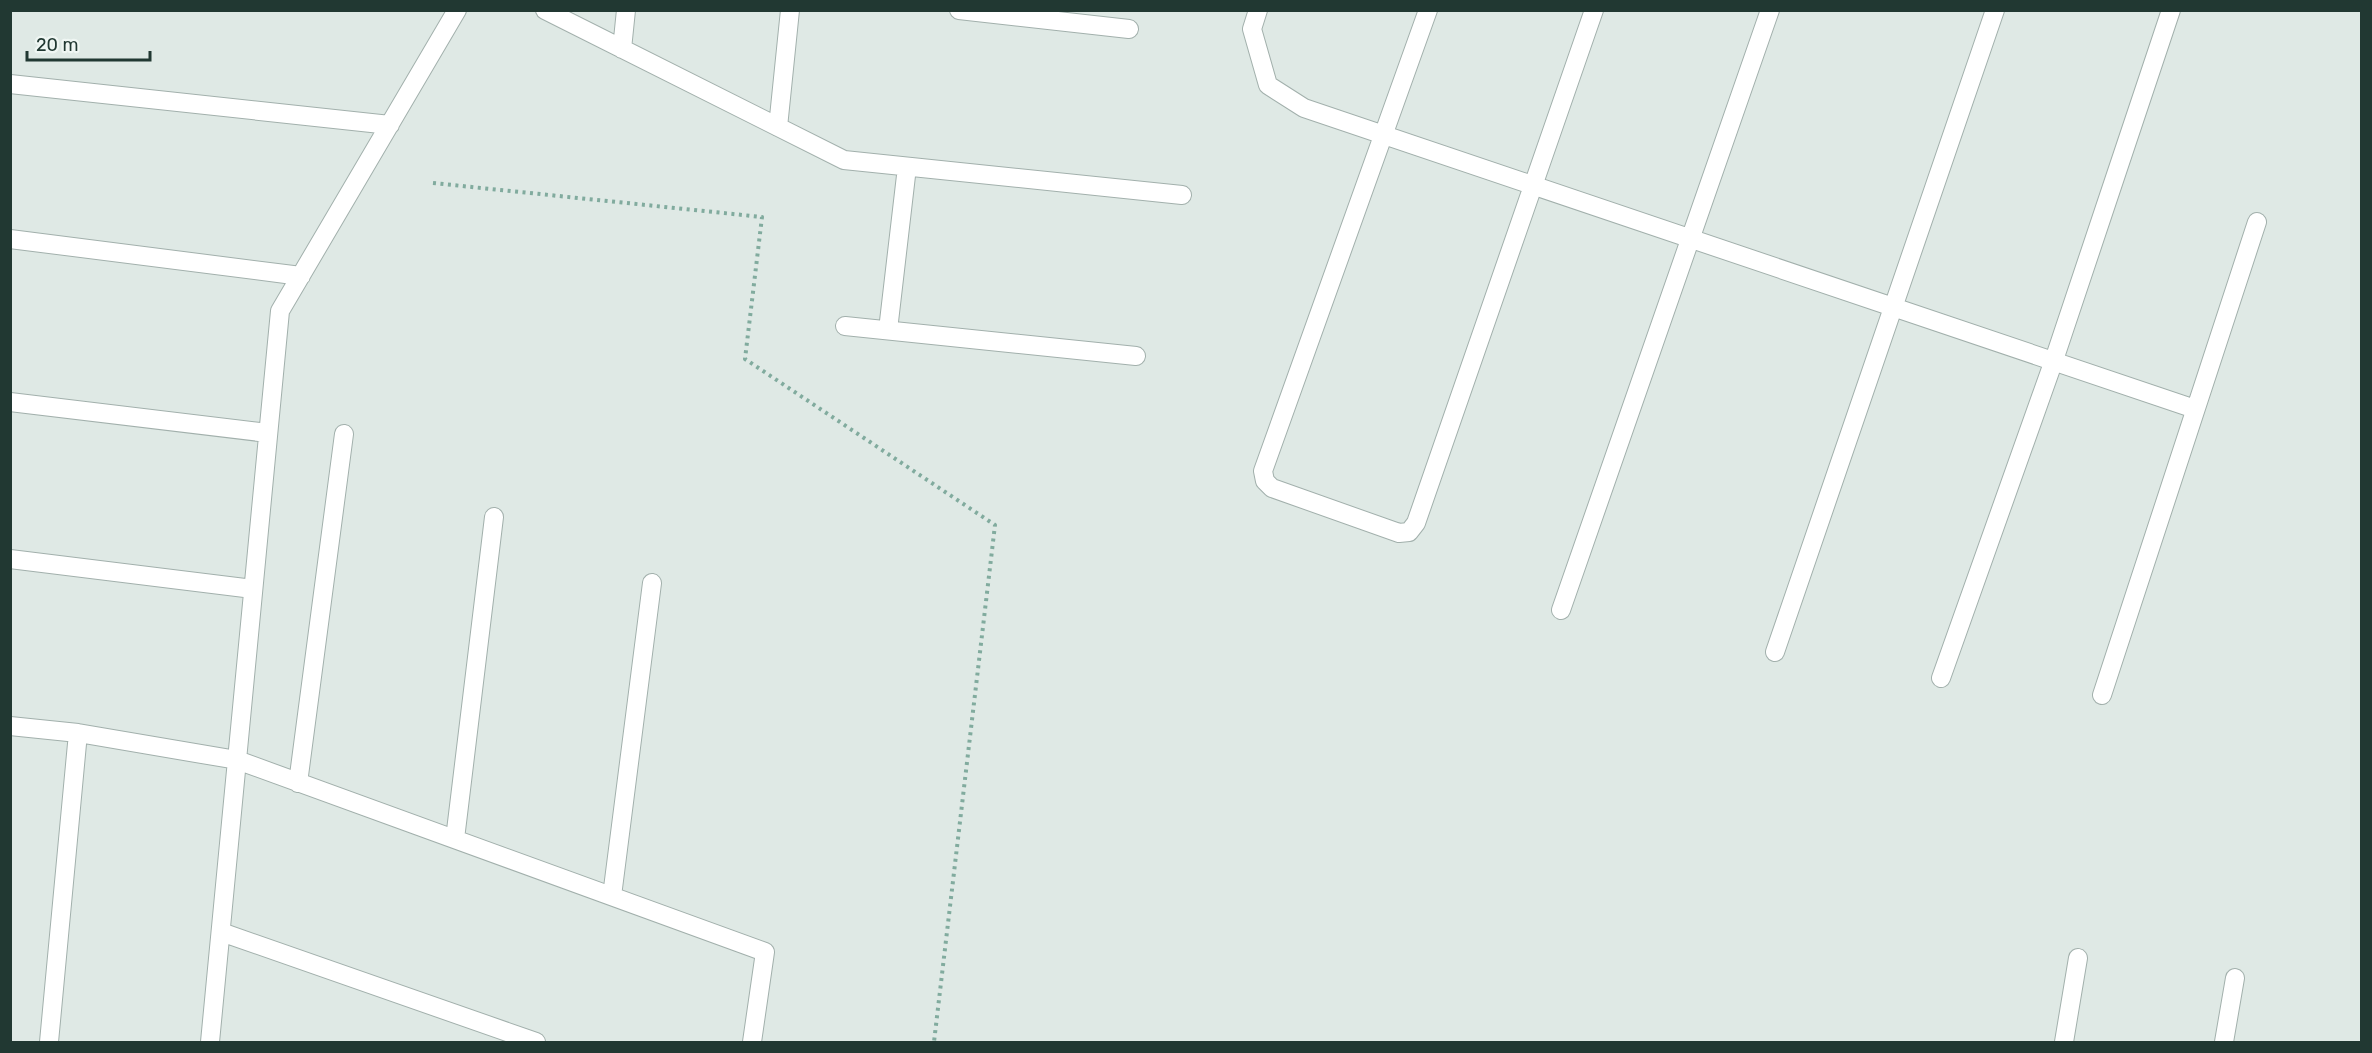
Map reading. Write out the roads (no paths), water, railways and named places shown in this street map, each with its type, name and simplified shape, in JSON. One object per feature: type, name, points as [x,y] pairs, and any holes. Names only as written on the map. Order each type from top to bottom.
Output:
[{"type":"street","points":[[210,1042],[280,311],[457,10]]},
{"type":"street","points":[[545,10],[843,160],[1182,195]]},
{"type":"street","points":[[622,49],[626,10]]},
{"type":"street","points":[[778,127],[790,10]]},
{"type":"street","points":[[959,10],[1129,29]]},
{"type":"street","points":[[1258,10],[1252,29],[1268,85],[1304,108],[1892,306],[2053,363],[2195,409]]},
{"type":"street","points":[[1428,10],[1263,471],[1265,481],[1272,488],[1399,533],[1409,532],[1416,523],[1594,10]]},
{"type":"street","points":[[1561,610],[1770,10]]},
{"type":"street","points":[[1774,652],[1995,10]]},
{"type":"street","points":[[1941,678],[2053,363],[2171,10]]},
{"type":"street","points":[[10,84],[390,125]]},
{"type":"street","points":[[888,330],[907,167]]},
{"type":"street","points":[[2102,695],[2257,222]]},
{"type":"street","points":[[10,239],[301,276]]},
{"type":"street","points":[[845,326],[1136,356]]},
{"type":"street","points":[[10,402],[268,433]]},
{"type":"street","points":[[298,783],[344,434]]},
{"type":"street","points":[[455,839],[494,517]]},
{"type":"street","points":[[10,559],[253,589]]},
{"type":"street","points":[[612,897],[652,583]]},
{"type":"street","points":[[10,726],[78,733],[237,760],[765,952],[752,1042]]},
{"type":"street","points":[[49,1042],[78,733]]},
{"type":"street","points":[[221,932],[536,1042]]},
{"type":"street","points":[[2064,1042],[2078,958]]},
{"type":"street","points":[[2224,1042],[2235,978]]}]
